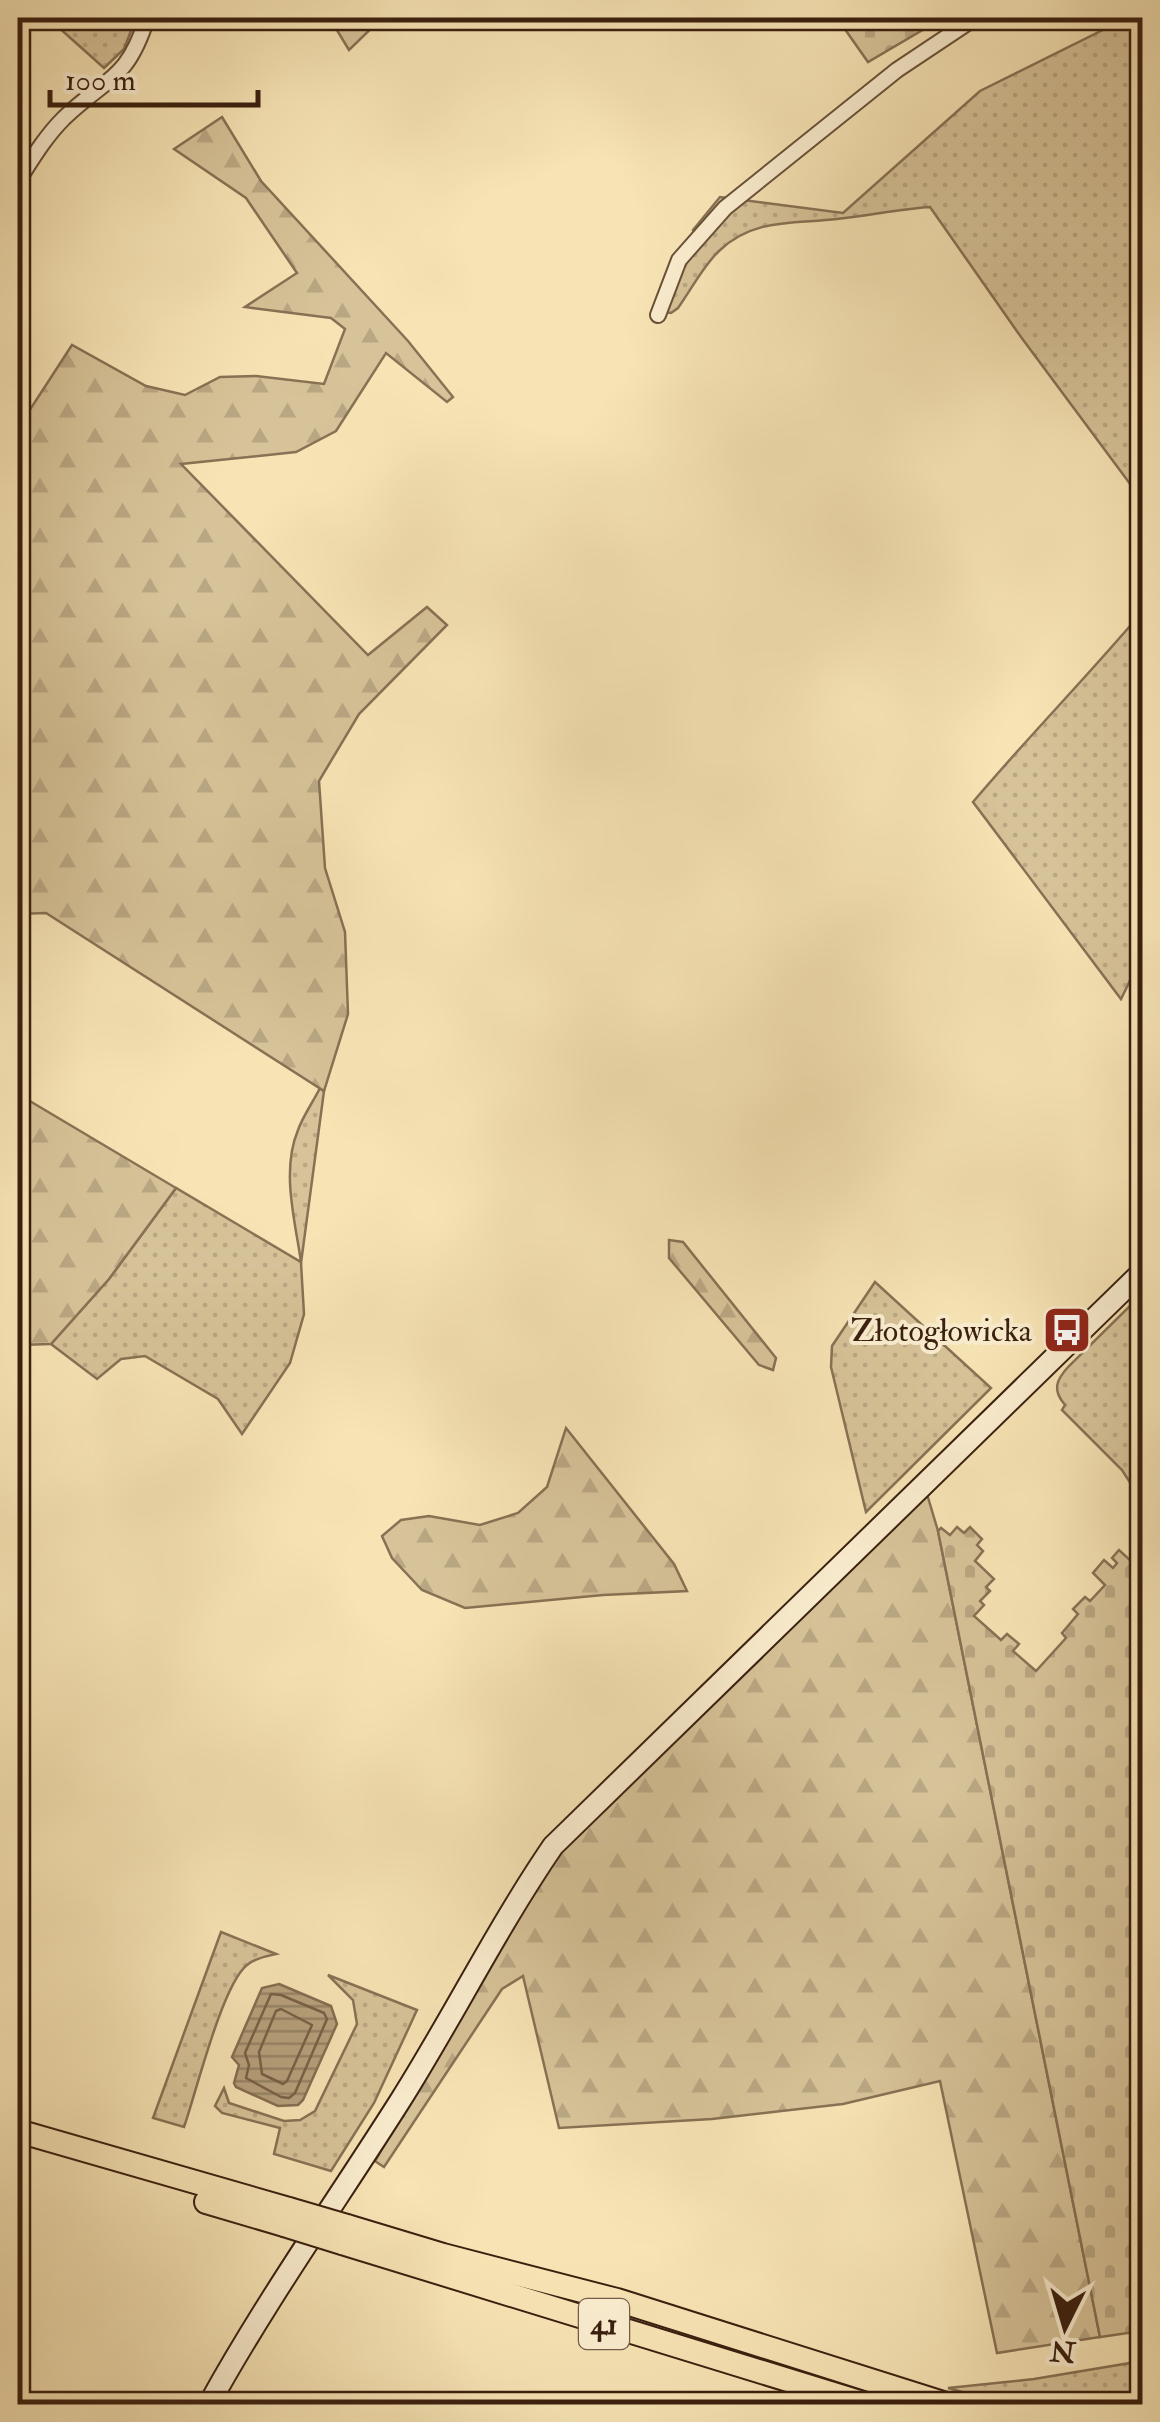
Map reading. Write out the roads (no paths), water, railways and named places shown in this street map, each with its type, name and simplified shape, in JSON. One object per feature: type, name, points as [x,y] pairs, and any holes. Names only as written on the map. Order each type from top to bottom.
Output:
[{"type":"main road","points":[[209,2404],[265,2307],[401,2100],[516,1900],[553,1846],[1142,1272]]},
{"type":"main road","name":"41","points":[[18,2131],[866,2404]]},
{"type":"main road","name":"41","points":[[18,2146],[286,2217]]},
{"type":"main road","name":"41","points":[[344,2234],[654,2312],[946,2404]]},
{"type":"street","points":[[18,181],[56,127],[122,71],[139,42],[147,18]]},
{"type":"street","points":[[658,314],[679,260],[725,208],[897,70],[975,18]]},
{"type":"water","points":[[279,1984],[331,2006],[337,2024],[298,2105],[278,2106],[234,2083],[239,2065],[232,2057],[262,1988]]},
{"type":"place","name":"Złotogłowicka","points":[[1067,1330]]}]
